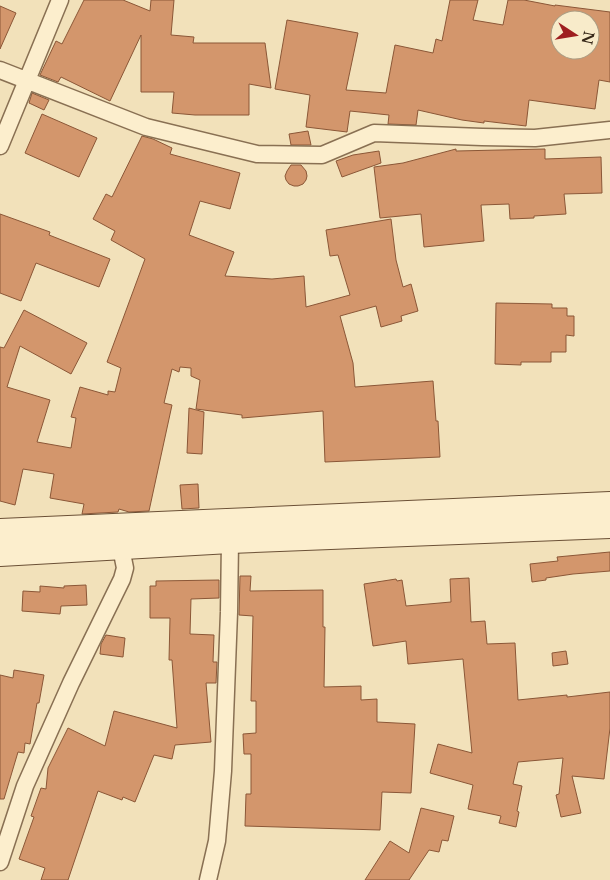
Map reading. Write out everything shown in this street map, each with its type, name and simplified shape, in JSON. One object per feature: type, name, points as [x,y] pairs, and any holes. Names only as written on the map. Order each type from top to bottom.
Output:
[{"type":"street","points":[[0,146],[60,0]]},
{"type":"street","points":[[0,70],[146,128],[257,154],[322,155],[374,133],[535,138],[610,130]]},
{"type":"street","points":[[0,532],[610,504]]},
{"type":"street","points":[[0,554],[230,541],[610,526]]},
{"type":"street","points":[[208,880],[217,841],[223,770],[230,541]]},
{"type":"street","points":[[0,862],[25,786],[71,683],[122,579],[124,568],[121,548]]},
{"type":"building","points":[[84,0],[123,0],[150,11],[151,0],[174,0],[171,35],[194,37],[193,43],[265,43],[271,88],[249,84],[249,115],[172,113],[174,92],[141,92],[141,35],[110,101],[61,77],[58,82],[40,75],[56,41],[62,44]]},
{"type":"building","points":[[450,0],[478,0],[473,20],[503,25],[508,0],[524,0],[555,6],[594,10],[550,10],[550,60],[600,60],[600,11],[610,12],[610,82],[599,80],[595,109],[529,100],[526,126],[462,120],[418,110],[416,125],[388,124],[389,115],[350,111],[347,132],[306,127],[310,95],[275,89],[287,20],[358,33],[346,90],[386,93],[395,45],[433,53],[436,39],[442,41]]},
{"type":"building","points":[[0,6],[16,13],[0,49]]},
{"type":"building","points":[[32,93],[49,100],[44,110],[29,103]]},
{"type":"building","points":[[42,114],[97,138],[79,177],[25,153]]},
{"type":"building","points":[[308,131],[311,145],[291,145],[289,134]]},
{"type":"building","points":[[142,136],[172,148],[170,154],[240,173],[230,209],[200,201],[189,235],[234,252],[225,276],[272,279],[304,276],[306,307],[350,295],[338,255],[330,256],[326,230],[391,219],[396,260],[403,287],[411,284],[418,311],[401,316],[402,321],[381,327],[376,306],[340,316],[353,363],[355,387],[433,381],[440,457],[325,462],[323,411],[242,418],[242,415],[196,409],[200,380],[191,376],[191,368],[180,367],[179,372],[172,369],[164,403],[172,405],[149,511],[129,512],[119,509],[118,512],[82,514],[84,504],[50,498],[54,474],[23,469],[15,505],[0,501],[0,347],[4,348],[24,310],[87,343],[71,374],[20,346],[7,387],[50,400],[37,442],[71,448],[76,418],[71,417],[80,387],[108,395],[108,391],[115,392],[121,368],[107,362],[145,259],[111,240],[115,231],[93,219],[106,194],[112,197]]},
{"type":"building","points":[[456,149],[456,151],[545,149],[545,159],[601,157],[602,193],[564,194],[566,214],[534,216],[534,218],[510,219],[509,204],[481,205],[484,241],[424,247],[421,214],[380,218],[374,167],[403,163]]},
{"type":"building","points":[[379,151],[381,163],[342,177],[336,161],[353,155]]},
{"type":"building","points":[[291,165],[301,165],[306,171],[307,176],[303,184],[294,186],[286,180],[285,176]]},
{"type":"building","points":[[0,214],[50,232],[49,235],[110,259],[99,287],[36,263],[21,301],[0,293]]},
{"type":"building","points":[[496,303],[552,304],[552,308],[567,308],[567,316],[574,316],[574,336],[566,335],[566,352],[551,352],[551,362],[521,362],[521,365],[495,364]]},
{"type":"building","points":[[189,408],[204,412],[202,454],[187,453]]},
{"type":"building","points":[[198,484],[199,508],[182,509],[180,485]]},
{"type":"building","points":[[610,552],[610,571],[573,574],[532,582],[530,564],[558,561],[557,557]]},
{"type":"building","points":[[240,576],[251,576],[250,591],[323,590],[323,627],[325,627],[324,687],[361,686],[361,700],[377,699],[377,722],[415,724],[411,793],[382,792],[380,830],[245,826],[246,794],[251,794],[251,754],[244,754],[243,734],[256,733],[256,701],[251,701],[253,616],[239,615]]},
{"type":"building","points":[[469,578],[471,622],[485,621],[487,644],[515,643],[518,700],[610,692],[610,728],[604,779],[572,776],[581,813],[561,817],[556,795],[559,794],[563,758],[518,762],[513,784],[522,786],[516,827],[499,823],[501,816],[468,809],[473,785],[430,773],[438,744],[472,753],[463,659],[408,664],[406,641],[373,646],[364,584],[396,579],[397,581],[402,580],[406,606],[451,602],[450,579]]},
{"type":"building","points":[[219,580],[219,598],[191,599],[190,634],[214,635],[213,662],[217,662],[216,683],[206,683],[211,742],[175,745],[172,759],[154,755],[135,802],[123,797],[122,800],[98,791],[68,880],[41,880],[45,868],[19,859],[34,817],[31,816],[41,788],[46,789],[48,768],[68,728],[105,746],[114,711],[177,728],[172,660],[169,660],[170,618],[150,618],[150,586],[156,586],[156,581]]},
{"type":"building","points":[[86,585],[87,605],[61,606],[60,614],[22,611],[23,591],[40,592],[40,586],[64,588],[64,586]]},
{"type":"building","points":[[106,635],[125,638],[123,657],[100,654],[101,644]]},
{"type":"building","points":[[566,651],[568,664],[553,666],[552,653]]},
{"type":"building","points":[[14,670],[44,675],[30,744],[25,743],[24,753],[18,752],[4,799],[0,799],[0,675],[13,678]]},
{"type":"building","points":[[421,808],[454,816],[448,841],[442,840],[439,852],[429,850],[409,880],[365,880],[390,841],[409,853]]}]
